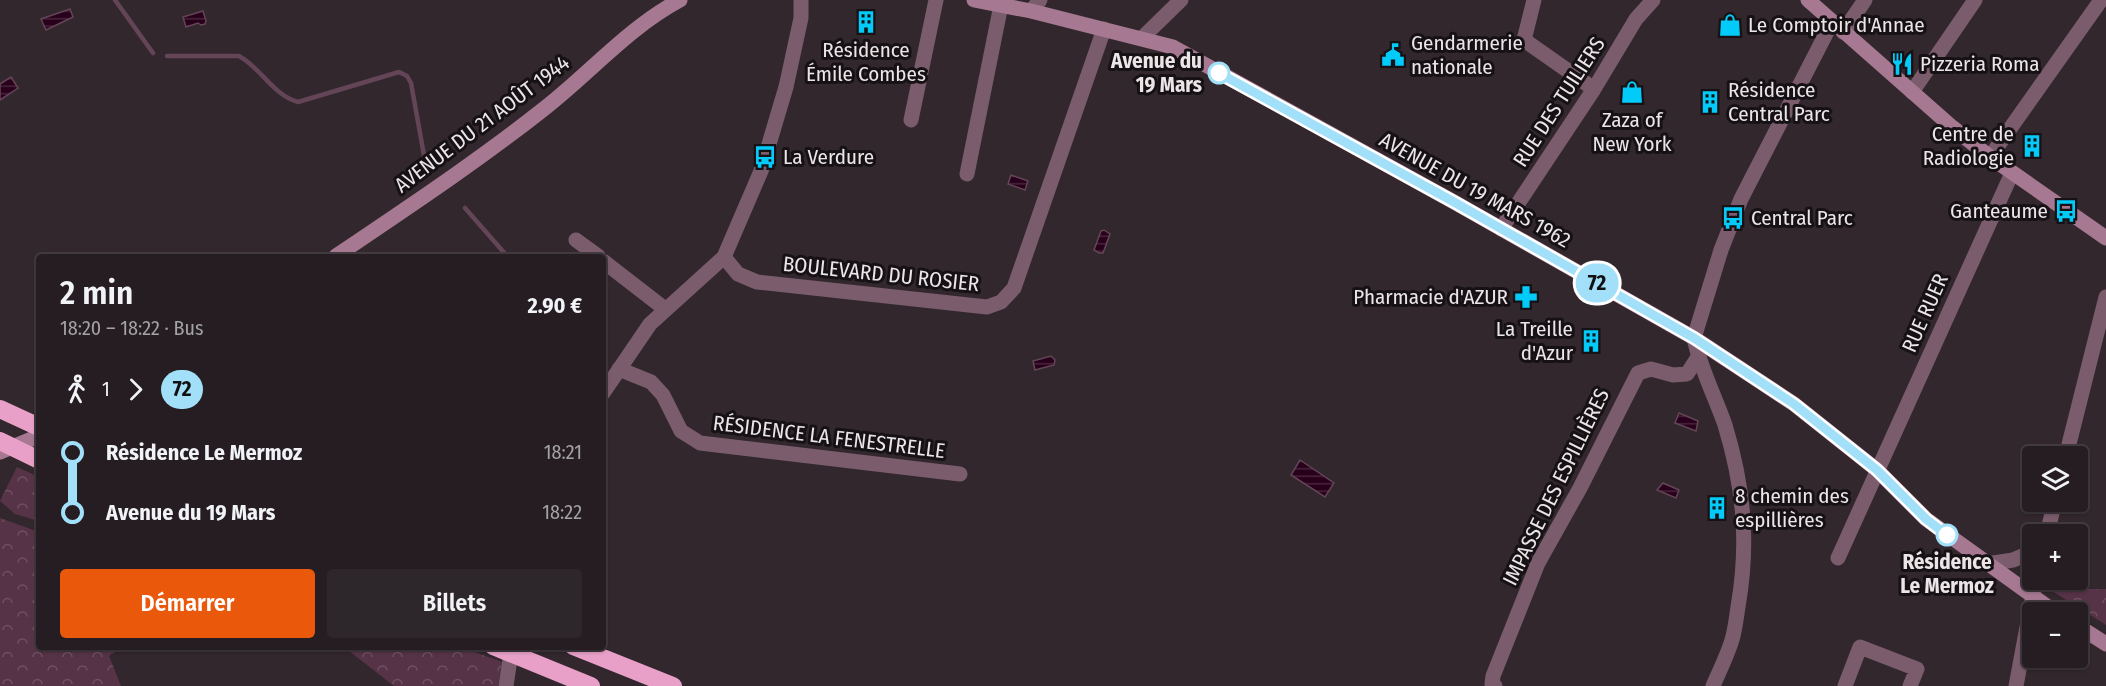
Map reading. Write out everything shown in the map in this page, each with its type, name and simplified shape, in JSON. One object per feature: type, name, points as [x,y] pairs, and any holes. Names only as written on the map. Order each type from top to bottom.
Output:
[{"type":"highway","points":[[0,409],[32,424]]},
{"type":"highway","points":[[0,441],[36,459]]},
{"type":"highway","points":[[503,650],[591,686]]},
{"type":"highway","points":[[583,650],[673,686]]},
{"type":"main road","name":"AVENUE DU 21 AOÛT 1944","points":[[339,254],[443,183],[546,107],[626,36],[655,14],[680,0]]},
{"type":"main road","name":"AVENUE DU 19 MARS 1962","points":[[974,0],[1001,5],[1035,6],[1104,29],[1173,47],[1501,228],[1694,338],[1794,404],[1877,470],[1926,519],[2040,602]]},
{"type":"main road","points":[[1808,0],[1952,128],[2106,238]]},
{"type":"main road","points":[[0,452],[36,437]]},
{"type":"main road","points":[[2088,632],[2106,644]]},
{"type":"street","points":[[606,388],[650,324],[724,257],[763,164],[786,87],[801,18],[801,0]]},
{"type":"street","points":[[911,120],[936,0]]},
{"type":"street","points":[[1142,38],[1181,0]]},
{"type":"street","points":[[1534,0],[1524,40],[1594,88]]},
{"type":"street","name":"RUE DES TUILIERS","points":[[1501,228],[1594,88],[1636,19],[1653,0]]},
{"type":"street","points":[[1713,686],[1731,642],[1741,586],[1745,555],[1743,515],[1737,474],[1725,425],[1698,357],[1694,338],[1721,250],[1741,199],[1837,27],[1865,0]]},
{"type":"street","points":[[1912,92],[1975,0]]},
{"type":"street","points":[[1990,157],[2100,0]]},
{"type":"street","points":[[967,174],[1001,5]]},
{"type":"street","name":"BOULEVARD DU ROSIER","points":[[724,257],[738,274],[757,282],[987,307],[1001,303],[1014,288],[1104,29]]},
{"type":"street","name":"RUE RUER","points":[[1838,558],[2012,172]]},
{"type":"street","points":[[576,240],[594,254]]},
{"type":"street","points":[[606,263],[665,309]]},
{"type":"street","points":[[2069,446],[2106,297]]},
{"type":"street","name":"IMPASSE DES ESPILLIÈRES","points":[[1495,686],[1492,684],[1493,676],[1538,563],[1580,488],[1638,373],[1651,369],[1673,375],[1687,374],[1698,357]]},
{"type":"street","name":"RÉSIDENCE LA FENESTRELLE","points":[[619,369],[651,382],[663,395],[681,431],[700,443],[960,474]]},
{"type":"street","points":[[1987,564],[2013,561],[2022,557]]},
{"type":"street","points":[[2016,686],[2034,590]]},
{"type":"street","points":[[1845,686],[1860,647],[1917,669],[1910,686]]},
{"type":"street","points":[[506,686],[511,650]]},
{"type":"green space","points":[[17,467],[36,476],[36,520],[15,514],[0,501]]},
{"type":"green space","points":[[0,518],[36,531],[36,650],[118,650],[109,656],[121,686],[0,686]]},
{"type":"green space","points":[[2106,589],[2106,625],[2088,614],[2088,602],[2070,602],[2051,590]]},
{"type":"green space","points":[[348,650],[469,650],[502,662],[498,686],[394,686]]},
{"type":"shaded area","points":[[70,9],[73,17],[46,30],[41,19]]},
{"type":"shaded area","points":[[203,11],[205,24],[198,23],[186,27],[183,17]]},
{"type":"shaded area","points":[[11,77],[18,88],[0,100],[0,84]]},
{"type":"shaded area","points":[[1011,175],[1028,181],[1025,190],[1008,184]]},
{"type":"shaded area","points":[[1104,230],[1110,234],[1103,253],[1099,253],[1094,250],[1101,231]]},
{"type":"shaded area","points":[[1051,356],[1055,360],[1054,365],[1035,370],[1033,361]]},
{"type":"shaded area","points":[[1679,413],[1698,421],[1696,431],[1675,423]]},
{"type":"shaded area","points":[[1300,460],[1334,483],[1325,497],[1291,475]]},
{"type":"shaded area","points":[[1663,483],[1679,490],[1676,498],[1657,490]]},
{"type":"waterway","points":[[115,0],[153,53]]},
{"type":"waterway","points":[[167,56],[239,56],[254,67],[281,94],[298,102],[399,72],[407,76],[411,83],[427,172]]},
{"type":"waterway","points":[[465,208],[505,254]]},
{"type":"bus line","name":"72","points":[[1219,73],[1454,202],[1694,338],[1794,404],[1877,470],[1926,519],[1947,535]]},
{"type":"place","name":"Résidence Émile Combes","points":[[866,22]]},
{"type":"place","name":"Le Comptoir d'Annae","points":[[1730,25]]},
{"type":"place","name":"Gendarmerie nationale","points":[[1393,55]]},
{"type":"place","name":"Pizzeria Roma","points":[[1902,64]]},
{"type":"place","name":"Avenue du 19 Mars","points":[[1219,73]]},
{"type":"place","name":"Zaza of New York","points":[[1632,92]]},
{"type":"place","name":"Résidence Central Parc","points":[[1710,102]]},
{"type":"place","name":"Centre de Radiologie","points":[[2032,146]]},
{"type":"place","name":"La Verdure","points":[[765,157]]},
{"type":"place","name":"Ganteaume","points":[[2066,211]]},
{"type":"place","name":"Central Parc","points":[[1733,218]]},
{"type":"place","name":"Pharmacie d'AZUR","points":[[1526,297]]},
{"type":"place","name":"La Treille d'Azur","points":[[1591,341]]},
{"type":"place","name":"8 chemin des espillières","points":[[1717,508]]},
{"type":"place","name":"Résidence Le Mermoz","points":[[1947,535]]}]
